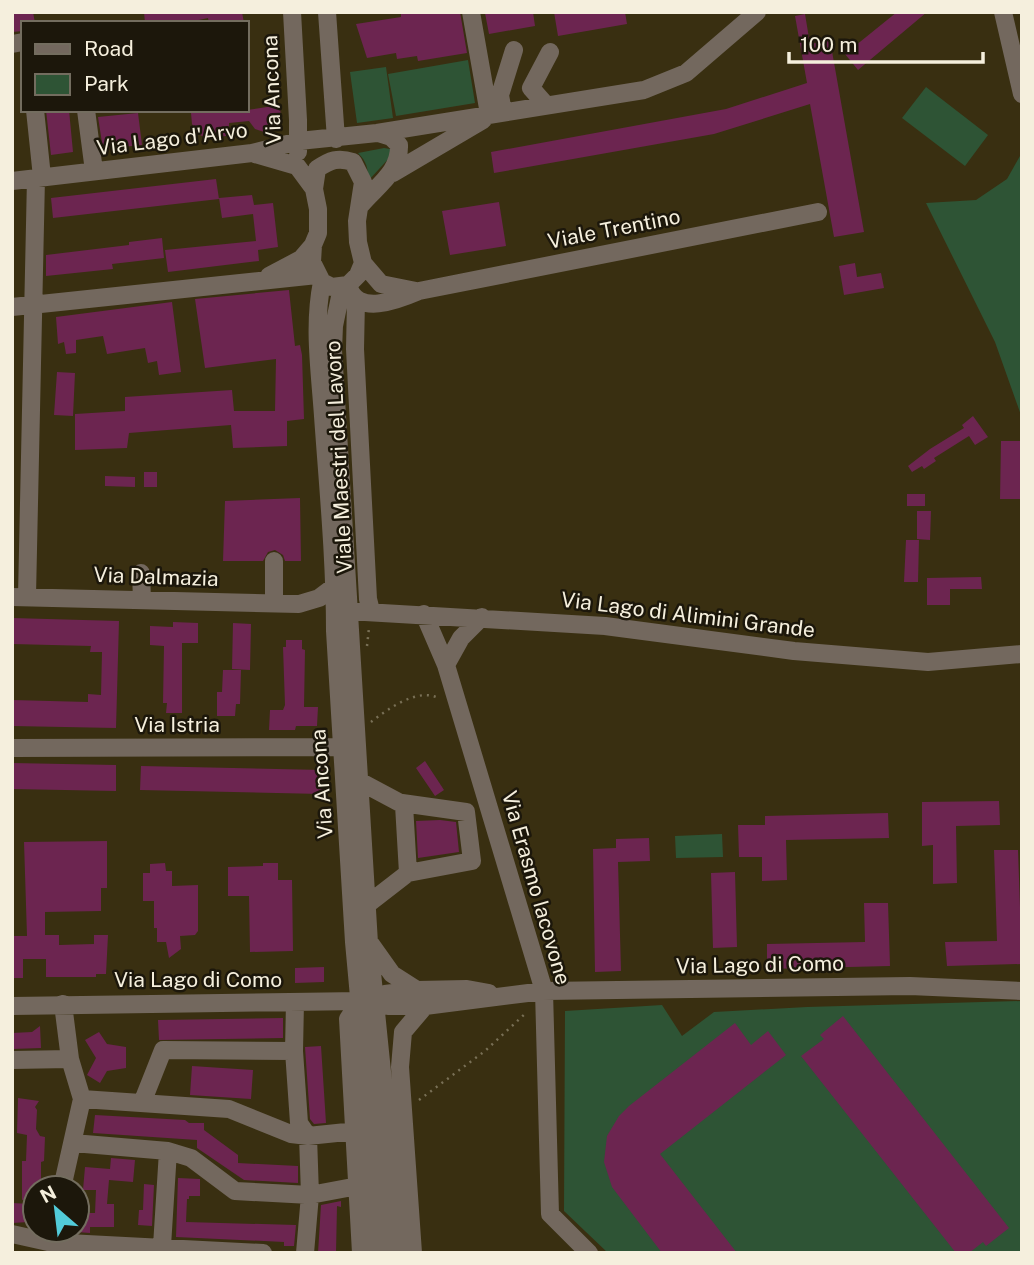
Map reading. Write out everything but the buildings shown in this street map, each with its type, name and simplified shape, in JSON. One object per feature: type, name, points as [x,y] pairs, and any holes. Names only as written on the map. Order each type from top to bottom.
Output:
[{"type":"street","name":"Via Ancona","points":[[292,12],[299,141],[297,166]]},
{"type":"street","points":[[327,12],[336,139]]},
{"type":"street","points":[[471,12],[496,113]]},
{"type":"street","points":[[317,169],[326,155],[345,143],[377,133],[645,90],[686,73],[757,12]]},
{"type":"street","points":[[1003,12],[1022,94]]},
{"type":"street","points":[[496,113],[514,50]]},
{"type":"street","points":[[546,105],[531,88],[550,52]]},
{"type":"street","points":[[20,596],[39,178],[35,112]]},
{"type":"street","points":[[86,112],[94,172]]},
{"type":"street","points":[[358,209],[372,191],[392,174],[496,113]]},
{"type":"street","name":"Via Lago d'Arvo","points":[[12,181],[251,153],[299,141],[377,133]]},
{"type":"street","points":[[377,133],[391,137],[399,145],[400,157],[392,174]]},
{"type":"street","name":"Via Ancona","points":[[251,153],[297,166],[314,189]]},
{"type":"street","points":[[317,169],[329,160],[341,158],[354,162],[363,183],[358,209],[358,242],[363,263]]},
{"type":"street","name":"Via Ancona","points":[[317,169],[314,189],[318,209],[318,233],[313,246],[312,262],[320,278],[316,308],[335,586],[335,631],[354,942],[368,1001]]},
{"type":"street","name":"Viale Trentino","points":[[349,291],[376,304],[386,303],[419,291],[818,212]]},
{"type":"street","points":[[256,281],[301,259],[313,246]]},
{"type":"street","name":"Via Ancona","points":[[361,1253],[358,1186],[368,1130],[348,1019],[368,1001],[368,904],[333,350],[334,326],[363,263]]},
{"type":"street","name":"Viale Trentino","points":[[363,263],[381,284],[419,291]]},
{"type":"street","points":[[12,307],[256,281],[320,278],[332,287],[349,291]]},
{"type":"street","points":[[256,281],[305,288],[316,308]]},
{"type":"street","name":"Viale Maestri del Lavoro","points":[[349,291],[368,599],[372,611]]},
{"type":"street","points":[[274,561],[274,603]]},
{"type":"street","points":[[141,573],[142,600]]},
{"type":"street","name":"Via Dalmazia","points":[[299,604],[319,598],[335,586]]},
{"type":"street","name":"Via Dalmazia","points":[[20,596],[299,604],[323,612],[335,631]]},
{"type":"street","name":"Via Lago di Alimini Grande","points":[[348,611],[605,626],[794,651],[928,662],[1022,654]]},
{"type":"street","name":"Via Erasmo Iacovone","points":[[424,614],[446,665],[544,991],[551,1214],[589,1253]]},
{"type":"street","points":[[446,665],[461,638],[482,617]]},
{"type":"street","name":"Via Istria","points":[[12,748],[342,747]]},
{"type":"street","points":[[359,781],[402,803],[466,813],[472,861],[408,873],[368,904]]},
{"type":"street","points":[[402,803],[408,873]]},
{"type":"street","points":[[369,943],[392,974],[421,998],[403,1032],[400,1067],[413,1253]]},
{"type":"street","name":"Via Lago di Como","points":[[12,1006],[368,1001],[385,994],[421,998],[467,989],[499,995],[544,991],[910,986],[1022,991]]},
{"type":"street","points":[[368,1001],[368,1130],[379,1253]]},
{"type":"street","points":[[295,1002],[294,1051],[299,1123],[308,1136],[310,1195],[306,1253]]},
{"type":"street","points":[[63,1004],[70,1059],[82,1100],[65,1174]]},
{"type":"street","points":[[142,1103],[163,1050],[294,1051]]},
{"type":"street","points":[[12,1060],[70,1059]]},
{"type":"street","points":[[82,1100],[229,1109],[290,1133],[308,1136],[368,1130],[405,1141]]},
{"type":"street","points":[[368,1130],[396,1253]]},
{"type":"street","points":[[73,1143],[168,1151],[191,1158],[235,1191],[310,1195],[358,1186]]},
{"type":"street","points":[[162,1246],[168,1151]]},
{"type":"street","points":[[91,1243],[263,1253]]},
{"type":"path","points":[[371,722],[412,698],[436,696],[443,701]]},
{"type":"path","points":[[411,1105],[485,1051],[527,1012]]},
{"type":"green space","points":[[468,60],[475,103],[396,116],[388,74]]},
{"type":"green space","points":[[386,67],[393,118],[357,123],[350,72]]},
{"type":"green space","points":[[926,87],[988,135],[965,166],[902,118]]},
{"type":"green space","points":[[390,149],[391,156],[368,181],[366,166],[358,153]]},
{"type":"green space","points":[[1020,156],[1022,418],[995,342],[926,203],[976,200],[1007,179]]},
{"type":"green space","points":[[722,834],[723,857],[676,858],[675,836]]},
{"type":"green space","points":[[1022,1001],[1022,1253],[608,1253],[564,1211],[565,1011],[662,1005],[682,1036],[714,1012]]}]
